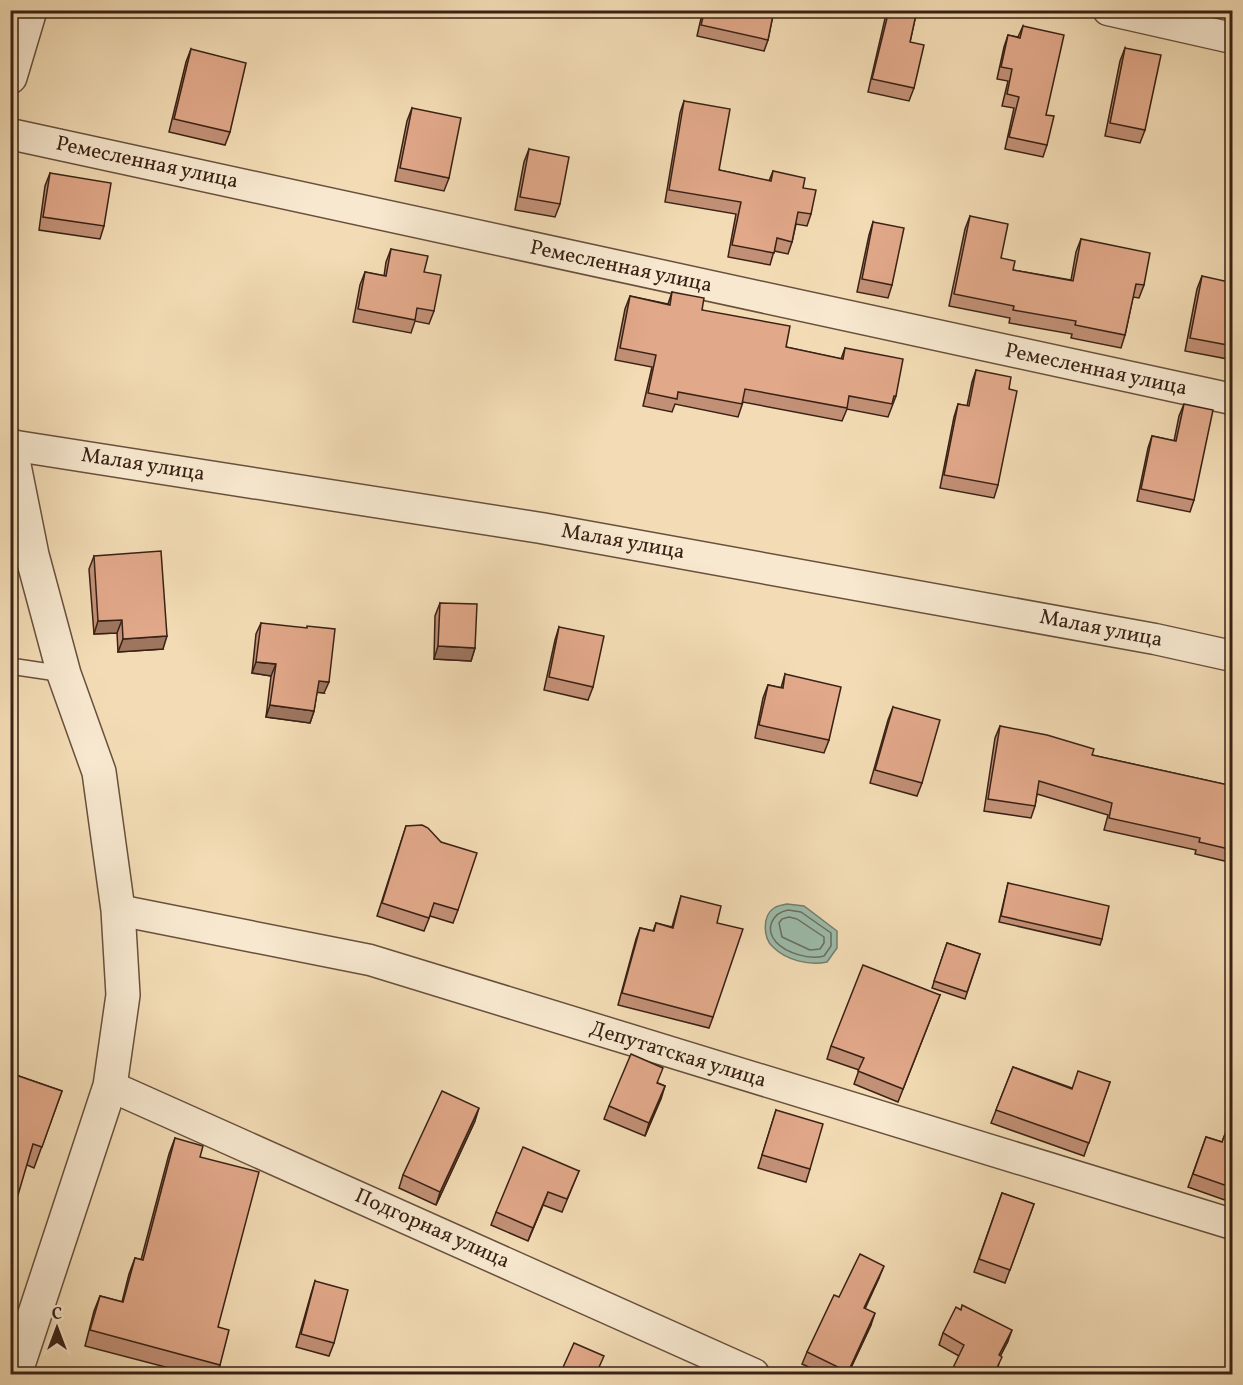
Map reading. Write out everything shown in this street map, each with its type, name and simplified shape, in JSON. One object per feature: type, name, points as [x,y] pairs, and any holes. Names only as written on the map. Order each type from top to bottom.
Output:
[{"type":"street","points":[[10,76],[30,10]]},
{"type":"street","points":[[1108,10],[1233,39]]},
{"type":"street","name":"Ремесленная улица","points":[[10,134],[1233,399]]},
{"type":"street","points":[[10,445],[32,555],[64,674],[99,772],[118,910],[123,995],[110,1086],[15,1374]]},
{"type":"street","name":"Малая улица","points":[[10,445],[541,528],[1155,639],[1233,656]]},
{"type":"street","name":"Депутатская улица","points":[[118,910],[370,960],[1233,1224]]},
{"type":"street","name":"Подгорная улица","points":[[110,1086],[754,1374]]},
{"type":"lane","points":[[10,666],[64,674]]},
{"type":"water","points":[[787,904],[804,906],[837,931],[837,948],[827,962],[798,961],[778,952],[770,943],[765,927],[767,916],[776,907]]},
{"type":"building","points":[[705,10],[774,10],[768,40],[701,25]]},
{"type":"building","points":[[889,10],[917,10],[910,42],[924,45],[914,88],[872,79]]},
{"type":"building","points":[[1023,26],[1064,35],[1046,115],[1054,116],[1047,145],[1009,137],[1019,97],[1007,94],[1012,69],[1001,67],[1008,35],[1020,38]]},
{"type":"building","points":[[1125,48],[1161,55],[1145,130],[1110,123]]},
{"type":"building","points":[[191,49],[246,63],[230,132],[174,119]]},
{"type":"building","points":[[684,101],[730,109],[719,170],[771,181],[773,171],[805,178],[803,188],[816,190],[811,214],[798,212],[792,242],[777,238],[774,253],[732,245],[741,202],[669,190]]},
{"type":"building","points":[[412,108],[461,118],[449,178],[400,168]]},
{"type":"building","points":[[529,149],[569,157],[560,204],[520,197]]},
{"type":"building","points":[[50,173],[111,183],[104,226],[43,217]]},
{"type":"building","points":[[970,216],[1008,224],[1001,258],[1015,261],[1013,270],[1073,281],[1081,239],[1150,253],[1144,285],[1136,284],[1125,335],[1075,325],[1076,321],[1013,310],[1014,306],[954,294]]},
{"type":"building","points":[[873,222],[904,228],[892,285],[862,279]]},
{"type":"building","points":[[391,249],[428,256],[424,272],[441,275],[434,311],[417,308],[415,320],[358,309],[365,272],[386,276]]},
{"type":"building","points":[[1202,276],[1229,282],[1226,295],[1233,296],[1233,346],[1190,338]]},
{"type":"building","points":[[672,292],[704,298],[702,310],[790,326],[786,347],[843,359],[845,348],[903,359],[896,396],[892,404],[849,396],[847,408],[745,389],[742,404],[678,392],[677,399],[648,393],[656,355],[620,348],[630,296],[670,305]]},
{"type":"building","points":[[976,370],[1011,377],[1009,389],[1017,391],[998,485],[944,475],[958,404],[969,406]]},
{"type":"building","points":[[1184,404],[1213,410],[1194,500],[1141,489],[1152,436],[1176,441]]},
{"type":"building","points":[[161,551],[167,636],[123,639],[122,620],[98,621],[94,556]]},
{"type":"building","points":[[440,603],[477,604],[475,648],[438,646]]},
{"type":"building","points":[[261,623],[335,629],[329,682],[319,681],[314,711],[270,705],[276,664],[256,662]]},
{"type":"building","points":[[559,627],[604,636],[593,687],[549,677]]},
{"type":"building","points":[[785,674],[841,687],[829,740],[759,725],[768,685],[783,688]]},
{"type":"building","points":[[893,707],[940,720],[922,783],[875,770]]},
{"type":"building","points":[[1000,726],[1047,735],[1094,749],[1092,755],[1233,786],[1233,850],[1199,842],[1200,838],[1109,818],[1112,803],[1039,781],[1035,806],[988,799]]},
{"type":"building","points":[[422,825],[441,842],[477,853],[458,910],[434,903],[429,918],[382,903],[406,826]]},
{"type":"building","points":[[1008,883],[1109,906],[1102,939],[1001,916]]},
{"type":"building","points":[[681,896],[721,906],[717,923],[743,929],[713,1017],[622,993],[640,928],[654,931],[656,923],[673,928]]},
{"type":"building","points":[[947,943],[980,954],[967,992],[934,981]]},
{"type":"building","points":[[863,965],[940,995],[903,1089],[858,1071],[864,1058],[831,1046]]},
{"type":"building","points":[[631,1054],[663,1068],[657,1083],[665,1086],[649,1123],[609,1106]]},
{"type":"building","points":[[1013,1067],[1072,1089],[1078,1071],[1110,1082],[1089,1143],[996,1110]]},
{"type":"building","points":[[10,1073],[62,1091],[42,1147],[33,1144],[10,1222]]},
{"type":"building","points":[[442,1091],[479,1108],[440,1192],[403,1175]]},
{"type":"building","points":[[776,1110],[823,1124],[810,1169],[762,1155]]},
{"type":"building","points":[[1232,1115],[1233,1188],[1193,1174],[1206,1137],[1222,1142]]},
{"type":"building","points":[[175,1138],[203,1146],[200,1157],[259,1172],[218,1327],[229,1330],[220,1365],[90,1330],[100,1296],[123,1302],[135,1258],[143,1260]]},
{"type":"building","points":[[523,1147],[579,1171],[567,1199],[548,1192],[533,1228],[496,1212]]},
{"type":"building","points":[[1002,1193],[1034,1204],[1010,1270],[979,1259]]},
{"type":"building","points":[[860,1254],[884,1266],[864,1308],[875,1313],[848,1372],[807,1352],[834,1295],[839,1297]]},
{"type":"building","points":[[315,1281],[348,1290],[334,1343],[301,1334]]},
{"type":"building","points":[[962,1305],[1012,1330],[999,1355],[1002,1357],[994,1374],[950,1374],[964,1345],[943,1333],[956,1307],[961,1310]]},
{"type":"building","points":[[574,1343],[604,1356],[596,1374],[560,1374]]}]
